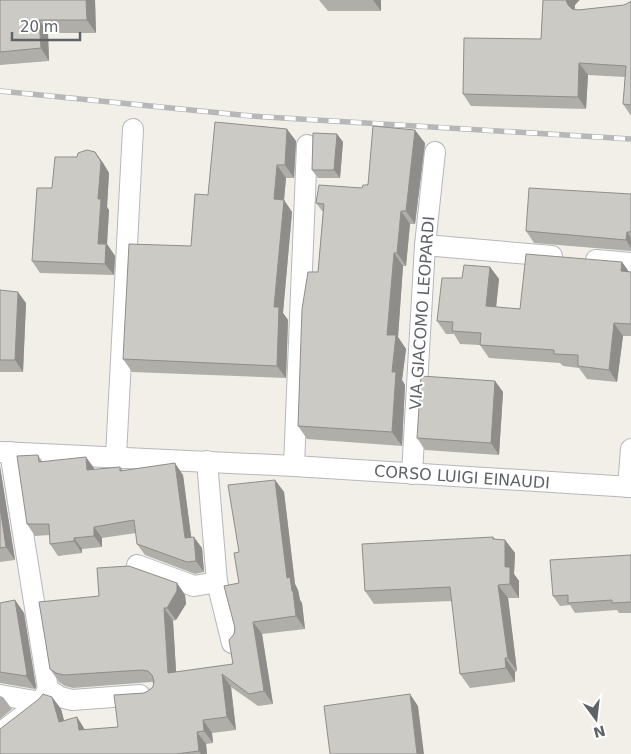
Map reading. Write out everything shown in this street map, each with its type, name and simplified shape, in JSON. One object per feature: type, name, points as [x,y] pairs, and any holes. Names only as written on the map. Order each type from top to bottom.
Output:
[{"type":"street","points":[[116,456],[133,129]]},
{"type":"street","points":[[294,466],[307,145]]},
{"type":"street","name":"VIA GIACOMO LEOPARDI","points":[[412,474],[425,245],[435,152]]},
{"type":"street","points":[[425,245],[631,263]]},
{"type":"street","points":[[630,487],[631,449]]},
{"type":"street","points":[[5,452],[44,695]]},
{"type":"street","name":"CORSO LUIGI EINAUDI","points":[[5,452],[206,461],[630,487]]},
{"type":"street","points":[[206,461],[217,582],[232,643]]},
{"type":"street","points":[[138,565],[194,586],[217,582]]},
{"type":"street","points":[[0,695],[44,695],[72,700],[151,694]]},
{"type":"street","points":[[0,733],[44,695]]},
{"type":"building","points":[[0,0],[86,0],[87,20],[39,20],[41,48],[0,52]]},
{"type":"building","points":[[543,0],[566,0],[572,9],[578,10],[624,5],[631,1],[631,105],[623,104],[626,66],[579,63],[578,97],[463,94],[464,38],[541,39]]},
{"type":"building","points":[[215,122],[287,129],[285,165],[277,165],[274,199],[284,200],[274,307],[279,307],[277,366],[123,359],[129,244],[191,246],[195,194],[208,195]]},
{"type":"building","points":[[373,126],[415,130],[406,211],[401,211],[397,253],[394,253],[387,335],[396,335],[392,372],[396,372],[392,432],[298,426],[302,309],[308,272],[318,272],[324,204],[316,203],[319,185],[362,188],[363,185],[368,185]]},
{"type":"building","points":[[313,133],[337,134],[334,170],[312,170]]},
{"type":"building","points":[[87,150],[95,152],[101,162],[98,199],[101,199],[98,244],[106,244],[105,264],[32,261],[37,188],[52,188],[55,157],[77,157],[78,153]]},
{"type":"building","points":[[529,188],[631,194],[631,232],[627,232],[626,240],[526,231]]},
{"type":"building","points":[[526,254],[622,262],[621,271],[631,272],[631,324],[614,323],[609,370],[578,366],[578,355],[554,354],[554,350],[480,345],[481,333],[452,331],[453,322],[437,321],[442,278],[462,278],[464,265],[490,267],[486,306],[520,309]]},
{"type":"building","points":[[0,290],[18,292],[15,360],[0,360]]},
{"type":"building","points":[[421,376],[495,381],[491,443],[417,438]]},
{"type":"building","points":[[38,455],[39,462],[86,457],[87,470],[120,467],[120,471],[175,463],[185,538],[194,537],[196,561],[187,562],[137,544],[134,520],[94,527],[94,536],[74,538],[74,541],[50,544],[49,524],[27,524],[17,456]]},
{"type":"building","points":[[275,480],[287,578],[290,577],[296,616],[253,622],[264,691],[249,694],[222,674],[227,717],[203,720],[204,731],[197,732],[199,751],[176,754],[0,754],[0,729],[43,694],[52,697],[59,722],[77,717],[79,730],[118,727],[114,695],[144,693],[153,687],[154,681],[148,671],[64,675],[50,669],[39,602],[99,596],[97,568],[129,566],[177,583],[177,591],[167,608],[164,608],[168,673],[233,664],[229,640],[234,634],[235,628],[224,586],[239,583],[234,553],[239,552],[228,485]]},
{"type":"building","points":[[0,507],[6,547],[0,548]]},
{"type":"building","points":[[493,537],[493,539],[505,540],[505,567],[510,567],[510,584],[498,585],[508,658],[505,658],[506,668],[460,674],[450,587],[365,591],[362,544]]},
{"type":"building","points":[[631,555],[631,602],[612,603],[612,600],[568,603],[568,595],[553,596],[550,560]]},
{"type":"building","points":[[15,600],[26,676],[0,672],[0,603]]},
{"type":"building","points":[[410,694],[417,754],[330,754],[324,706]]},
{"type":"railway","points":[[0,91],[251,116],[631,139]]}]
